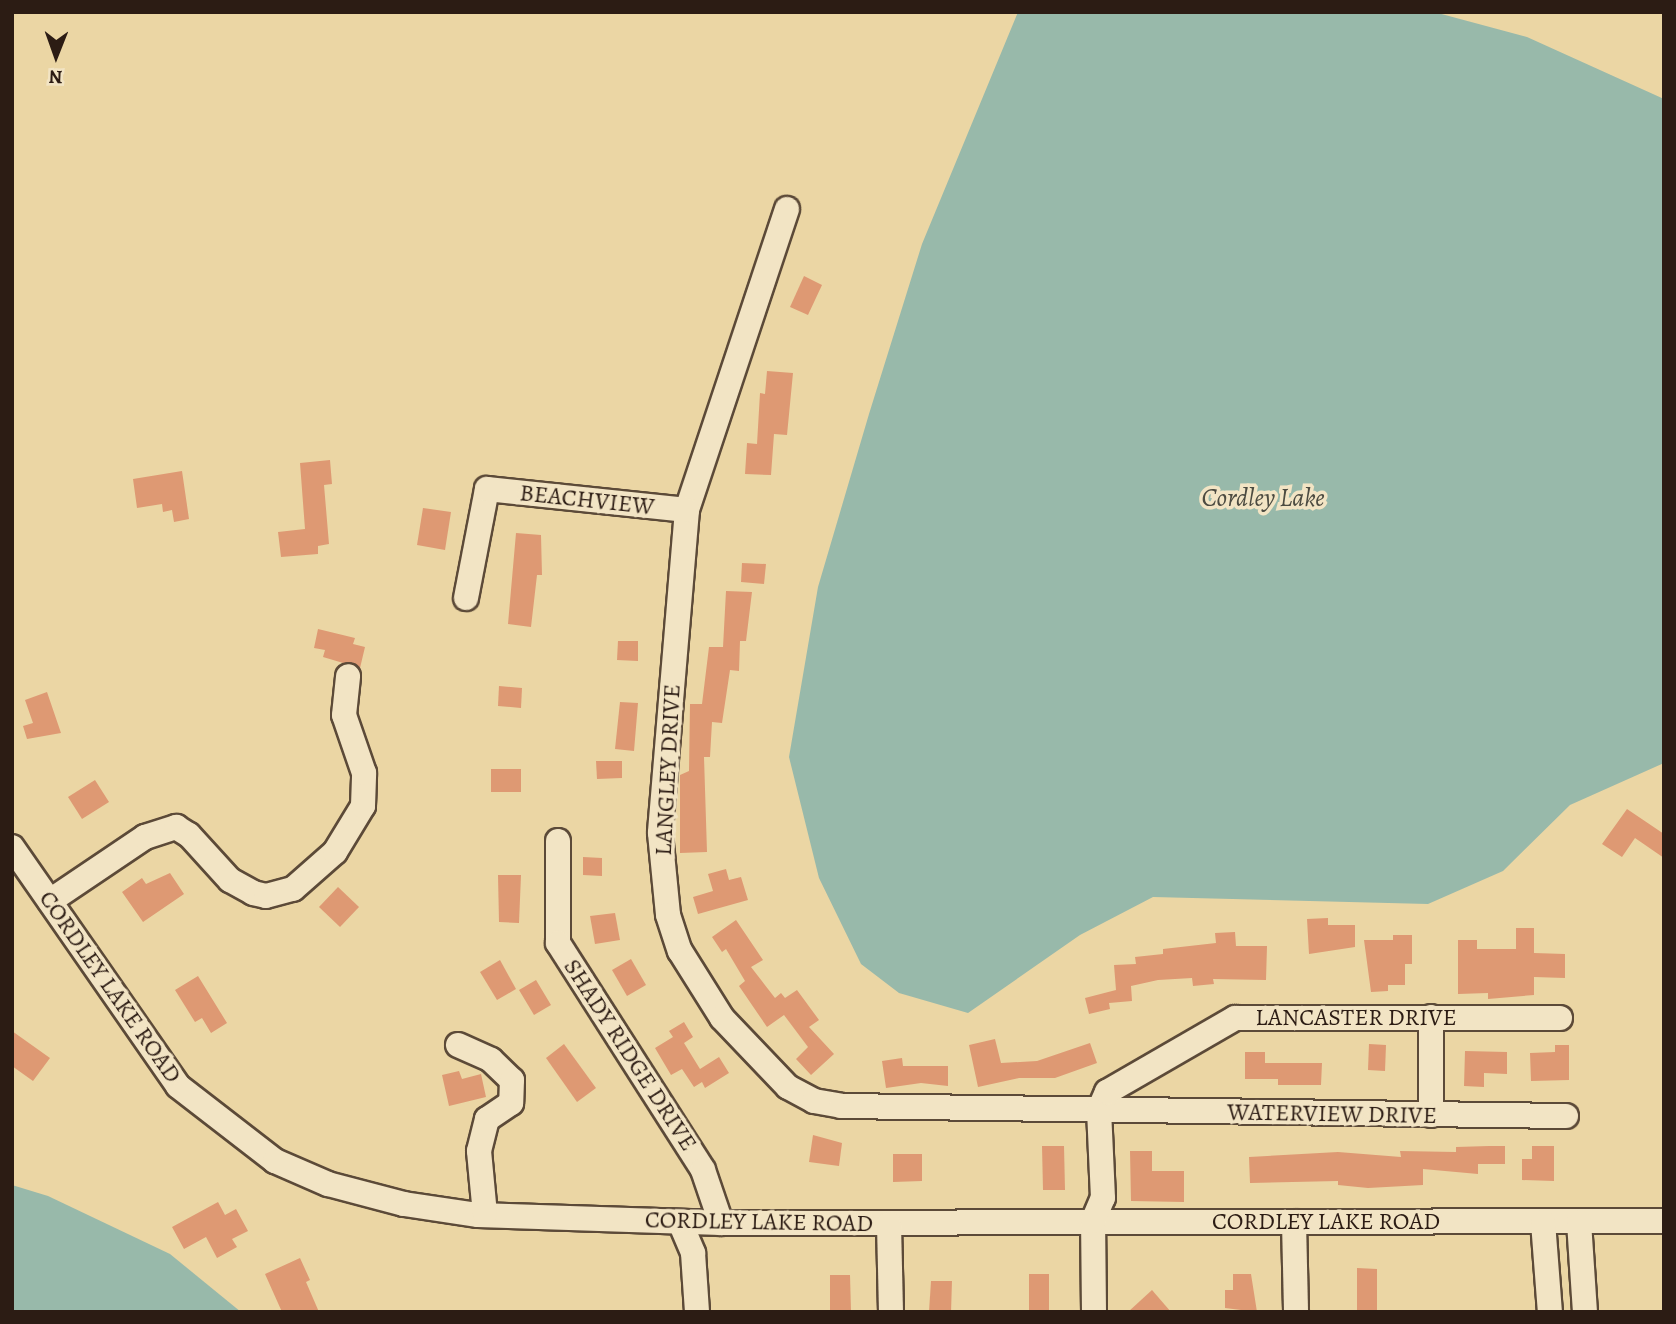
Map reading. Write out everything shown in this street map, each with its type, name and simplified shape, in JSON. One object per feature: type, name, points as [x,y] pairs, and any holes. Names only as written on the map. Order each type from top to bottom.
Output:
[{"type":"street","name":"LANGLEY DRIVE","points":[[787,209],[688,510],[660,833],[668,915],[680,951],[703,991],[760,1062],[788,1087],[814,1101],[841,1106],[1099,1110]]},
{"type":"street","name":"BEACHVIEW","points":[[466,598],[487,489],[688,510]]},
{"type":"street","points":[[50,901],[145,837],[176,827],[189,835],[230,880],[253,893],[266,896],[293,890],[335,852],[363,806],[364,773],[344,716],[348,676]]},
{"type":"street","name":"SHADY RIDGE DRIVE","points":[[558,841],[558,943],[704,1170],[721,1223]]},
{"type":"street","name":"CORDLEY LAKE ROAD","points":[[12,847],[178,1086],[230,1130],[275,1161],[328,1184],[404,1203],[485,1215],[721,1223],[1664,1221]]},
{"type":"street","points":[[1431,1017],[1431,1115]]},
{"type":"street","name":"LANCASTER DRIVE","points":[[1099,1110],[1107,1092],[1235,1018],[1560,1018]]},
{"type":"street","points":[[457,1045],[491,1060],[512,1080],[511,1103],[487,1119],[479,1151],[485,1215]]},
{"type":"street","name":"WATERVIEW DRIVE","points":[[1099,1110],[1566,1116]]},
{"type":"street","points":[[1094,1312],[1093,1221],[1103,1198],[1099,1110]]},
{"type":"street","points":[[680,1222],[692,1253],[697,1312]]},
{"type":"street","points":[[1294,1222],[1296,1312]]},
{"type":"street","points":[[1543,1222],[1549,1312]]},
{"type":"street","points":[[1579,1222],[1585,1312]]},
{"type":"street","points":[[889,1224],[891,1312]]},
{"type":"water","name":"Cordley Lake","points":[[1018,12],[1434,12],[1527,37],[1664,99],[1664,763],[1570,805],[1503,871],[1428,904],[1153,897],[1080,935],[968,1013],[899,993],[861,964],[819,878],[789,757],[818,587],[869,414],[922,244]]},
{"type":"water","points":[[12,1185],[48,1196],[170,1254],[241,1312],[12,1312]]},
{"type":"building","points":[[804,276],[822,285],[808,315],[790,307]]},
{"type":"building","points":[[767,371],[793,373],[787,435],[774,434],[771,475],[745,474],[747,443],[757,444],[760,393],[765,394]]},
{"type":"building","points":[[330,460],[332,484],[324,485],[329,544],[318,546],[318,554],[281,557],[278,532],[305,529],[300,463]]},
{"type":"building","points":[[182,471],[189,519],[174,522],[172,510],[163,512],[162,504],[137,508],[133,479]]},
{"type":"building","points":[[423,508],[451,512],[445,550],[417,545]]},
{"type":"building","points":[[516,533],[541,535],[542,575],[537,575],[531,627],[508,624]]},
{"type":"building","points":[[742,563],[766,564],[764,584],[741,582]]},
{"type":"building","points":[[726,591],[752,592],[746,641],[740,641],[739,671],[730,670],[722,723],[712,722],[710,757],[704,757],[707,852],[680,853],[680,775],[689,771],[690,704],[702,704],[709,647],[723,647]]},
{"type":"building","points":[[318,629],[355,638],[353,644],[365,647],[360,668],[323,657],[325,650],[314,648]]},
{"type":"building","points":[[618,641],[638,641],[638,661],[617,660]]},
{"type":"building","points":[[499,686],[522,688],[521,708],[498,706]]},
{"type":"building","points":[[47,692],[61,733],[27,739],[23,726],[33,723],[25,700]]},
{"type":"building","points":[[620,702],[638,703],[634,751],[615,749]]},
{"type":"building","points":[[596,761],[622,761],[622,778],[597,779]]},
{"type":"building","points":[[491,769],[521,769],[521,792],[491,792]]},
{"type":"building","points":[[95,780],[109,802],[82,819],[68,797]]},
{"type":"building","points":[[1627,809],[1664,834],[1664,858],[1635,838],[1622,857],[1602,844]]},
{"type":"building","points":[[583,857],[602,858],[602,876],[583,875]]},
{"type":"building","points":[[726,869],[729,880],[741,877],[748,900],[698,914],[693,897],[713,891],[708,874]]},
{"type":"building","points":[[170,873],[184,894],[143,922],[122,892],[142,878],[146,884]]},
{"type":"building","points":[[498,875],[521,875],[519,923],[499,922]]},
{"type":"building","points":[[338,887],[359,907],[340,927],[319,907]]},
{"type":"building","points":[[615,913],[620,940],[595,944],[590,916]]},
{"type":"building","points":[[1328,918],[1328,925],[1355,925],[1355,947],[1309,954],[1307,919]]},
{"type":"building","points":[[736,920],[763,960],[751,967],[775,998],[781,993],[785,998],[797,990],[819,1020],[809,1027],[834,1054],[811,1075],[796,1059],[808,1047],[784,1015],[767,1027],[739,986],[745,981],[726,949],[722,952],[712,937]]},
{"type":"building","points":[[1516,928],[1534,928],[1534,953],[1565,954],[1565,978],[1534,977],[1534,995],[1488,999],[1488,993],[1458,994],[1458,940],[1477,940],[1477,949],[1516,949]]},
{"type":"building","points":[[1235,932],[1236,946],[1267,946],[1266,980],[1213,979],[1214,984],[1193,986],[1192,978],[1158,980],[1131,986],[1132,1001],[1109,1003],[1110,1009],[1089,1014],[1085,998],[1116,990],[1114,965],[1136,964],[1135,957],[1163,954],[1163,949],[1216,943],[1215,933]]},
{"type":"building","points":[[1393,935],[1412,935],[1412,964],[1405,964],[1405,985],[1388,985],[1388,991],[1371,992],[1364,940],[1393,940]]},
{"type":"building","points":[[631,959],[646,985],[627,996],[612,970]]},
{"type":"building","points":[[500,960],[516,989],[497,1000],[480,972]]},
{"type":"building","points":[[198,976],[227,1023],[211,1033],[202,1018],[195,1022],[175,990]]},
{"type":"building","points":[[536,980],[551,1005],[534,1015],[519,990]]},
{"type":"building","points":[[684,1022],[693,1037],[684,1043],[700,1069],[719,1057],[729,1073],[705,1088],[702,1082],[694,1087],[682,1069],[671,1075],[655,1048],[673,1037],[669,1031]]},
{"type":"building","points":[[12,1031],[50,1058],[33,1081],[12,1066]]},
{"type":"building","points":[[995,1039],[1001,1063],[1037,1061],[1090,1043],[1097,1063],[1055,1078],[1019,1078],[978,1087],[969,1045]]},
{"type":"building","points":[[564,1044],[596,1088],[577,1102],[546,1058]]},
{"type":"building","points":[[1369,1044],[1386,1045],[1385,1071],[1368,1070]]},
{"type":"building","points":[[1555,1045],[1569,1045],[1569,1080],[1531,1081],[1530,1053],[1555,1052]]},
{"type":"building","points":[[1465,1051],[1507,1052],[1507,1074],[1484,1073],[1484,1087],[1464,1086]]},
{"type":"building","points":[[1245,1052],[1265,1052],[1265,1063],[1322,1063],[1321,1085],[1278,1085],[1278,1079],[1245,1079]]},
{"type":"building","points":[[902,1058],[903,1066],[948,1066],[948,1086],[921,1083],[886,1088],[882,1061]]},
{"type":"building","points":[[459,1071],[462,1079],[481,1074],[486,1097],[449,1106],[442,1075]]},
{"type":"building","points":[[813,1135],[842,1143],[839,1166],[809,1162]]},
{"type":"building","points":[[1042,1146],[1064,1146],[1065,1190],[1043,1190]]},
{"type":"building","points":[[1505,1146],[1505,1164],[1478,1164],[1478,1174],[1423,1169],[1423,1185],[1368,1188],[1338,1185],[1338,1181],[1250,1183],[1249,1157],[1338,1152],[1401,1157],[1400,1151],[1456,1152],[1456,1147]]},
{"type":"building","points":[[1532,1146],[1554,1146],[1554,1181],[1522,1180],[1522,1159],[1532,1159]]},
{"type":"building","points":[[1130,1151],[1152,1151],[1152,1171],[1184,1171],[1184,1202],[1131,1201]]},
{"type":"building","points":[[893,1154],[922,1154],[922,1181],[893,1182]]},
{"type":"building","points":[[218,1202],[225,1215],[236,1209],[248,1231],[232,1239],[237,1247],[217,1258],[206,1237],[184,1249],[172,1227]]},
{"type":"building","points":[[300,1258],[310,1280],[306,1282],[319,1312],[282,1312],[265,1274]]},
{"type":"building","points":[[1357,1268],[1377,1269],[1377,1312],[1357,1312]]},
{"type":"building","points":[[1029,1274],[1049,1274],[1049,1312],[1029,1312]]},
{"type":"building","points":[[1233,1274],[1251,1274],[1257,1312],[1225,1308],[1225,1290],[1233,1290]]},
{"type":"building","points":[[830,1275],[850,1275],[851,1312],[830,1312]]},
{"type":"building","points":[[931,1281],[952,1281],[951,1312],[929,1312]]},
{"type":"building","points":[[1152,1290],[1171,1312],[1128,1312]]}]
